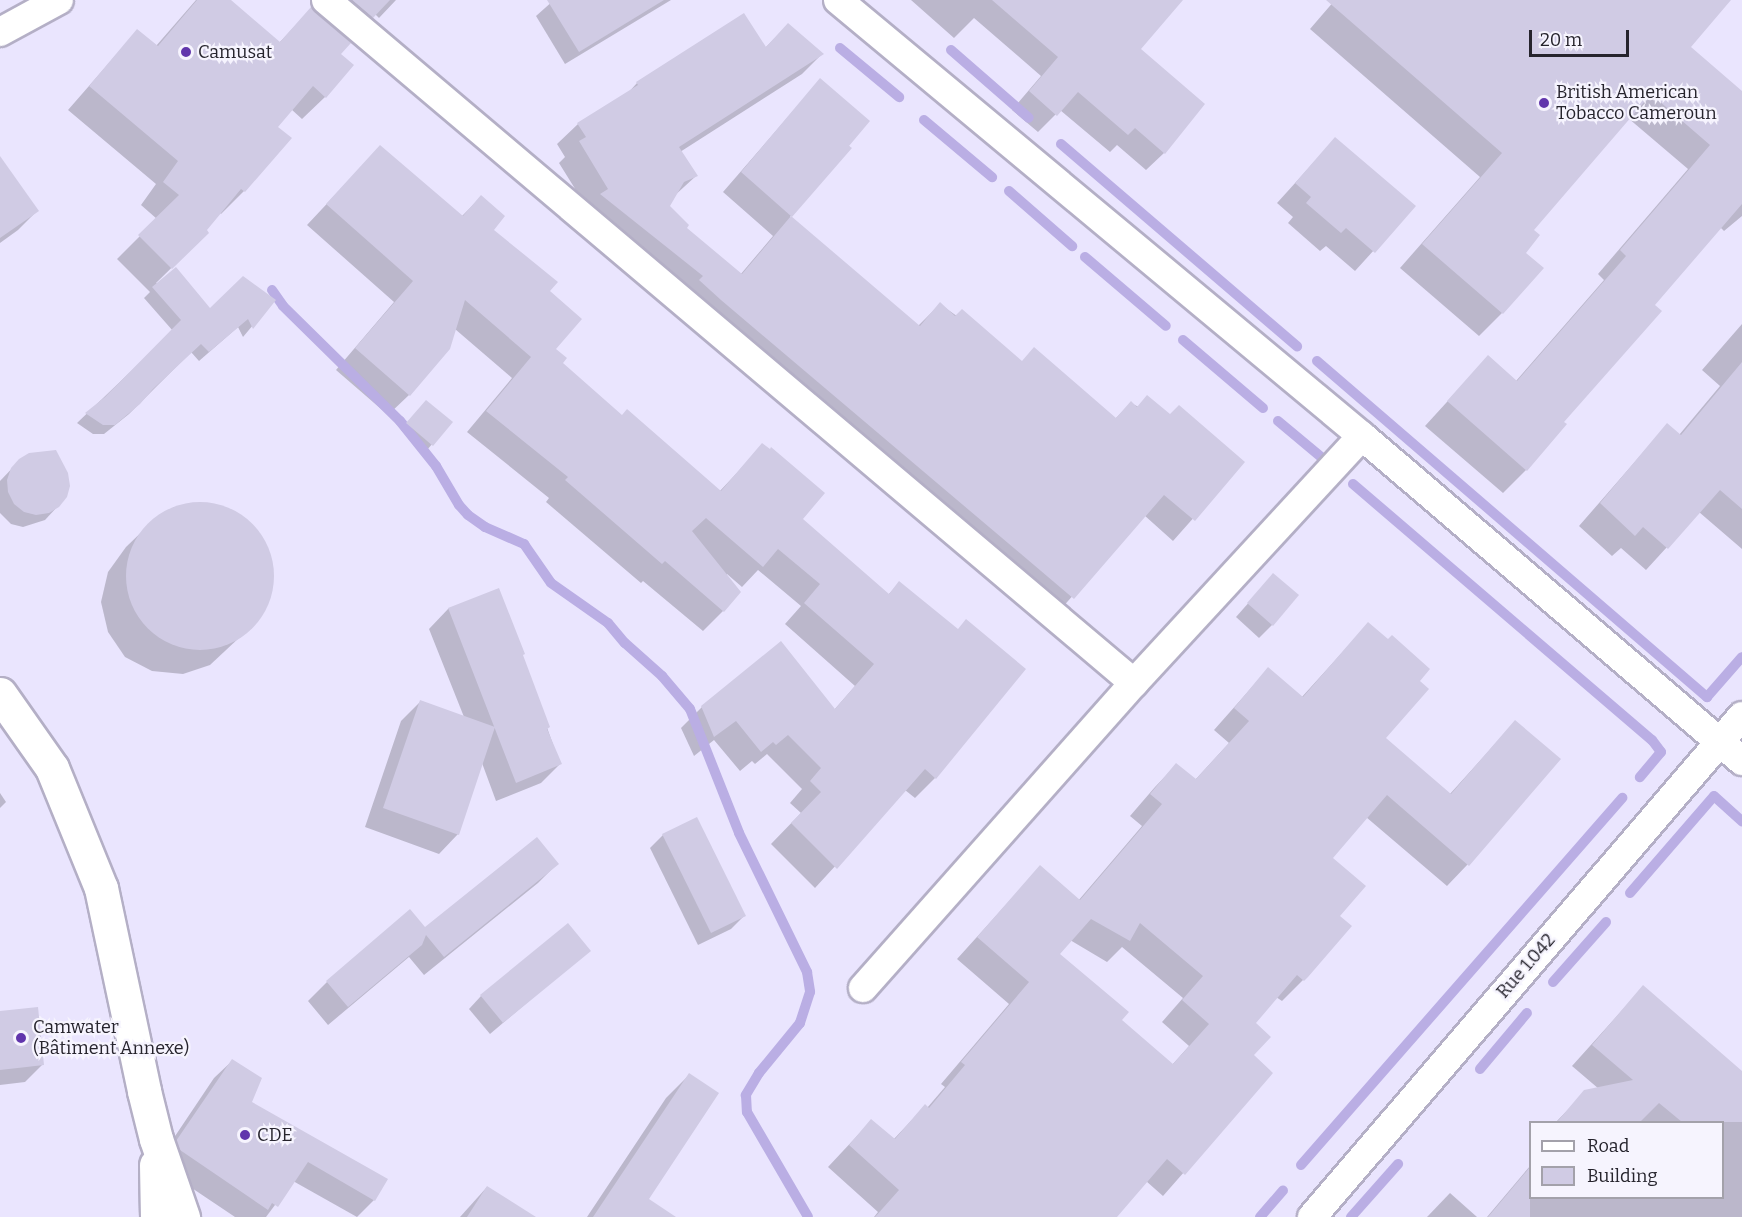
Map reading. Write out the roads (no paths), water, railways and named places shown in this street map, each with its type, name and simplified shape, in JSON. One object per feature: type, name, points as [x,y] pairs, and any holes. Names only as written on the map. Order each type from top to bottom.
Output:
[{"type":"main road","points":[[0,694],[52,768],[101,888],[156,1139],[183,1217]]},
{"type":"main road","points":[[156,1139],[157,1217]]},
{"type":"street","points":[[0,33],[59,0]]},
{"type":"street","points":[[326,0],[1134,683]]},
{"type":"street","points":[[837,0],[1362,436],[1742,761]]},
{"type":"street","points":[[863,988],[1134,683],[1362,436]]},
{"type":"street","name":"Rue 1.042","points":[[1312,1217],[1742,716]]},
{"type":"waterway","points":[[840,48],[899,97]]},
{"type":"waterway","points":[[951,50],[1029,118]]},
{"type":"waterway","points":[[924,120],[992,177]]},
{"type":"waterway","points":[[1061,144],[1297,346]]},
{"type":"waterway","points":[[1009,191],[1072,246]]},
{"type":"waterway","points":[[1085,257],[1166,326]]},
{"type":"waterway","points":[[272,290],[283,306],[400,421],[436,466],[459,505],[468,515],[485,527],[524,544],[551,583],[608,623],[625,643],[662,676],[690,709],[739,833],[807,972],[810,992],[800,1023],[759,1073],[746,1095],[747,1112],[808,1217]]},
{"type":"waterway","points":[[1183,340],[1263,408]]},
{"type":"waterway","points":[[1317,361],[1707,697],[1742,657]]},
{"type":"waterway","points":[[1278,421],[1333,467]]},
{"type":"waterway","points":[[1353,484],[1652,740],[1661,752],[1640,777]]},
{"type":"waterway","points":[[1630,893],[1714,796],[1742,821]]},
{"type":"waterway","points":[[1301,1165],[1622,798]]},
{"type":"waterway","points":[[1553,982],[1606,922]]},
{"type":"waterway","points":[[1480,1069],[1527,1013]]},
{"type":"waterway","points":[[1351,1217],[1398,1164]]},
{"type":"waterway","points":[[1260,1217],[1283,1191]]},
{"type":"place","name":"Camusat","points":[[186,52]]},
{"type":"place","name":"British American Tobacco Cameroun","points":[[1544,103]]},
{"type":"place","name":"Camwater (Bâtiment Annexe)","points":[[21,1038]]},
{"type":"place","name":"CDE","points":[[245,1135]]}]
